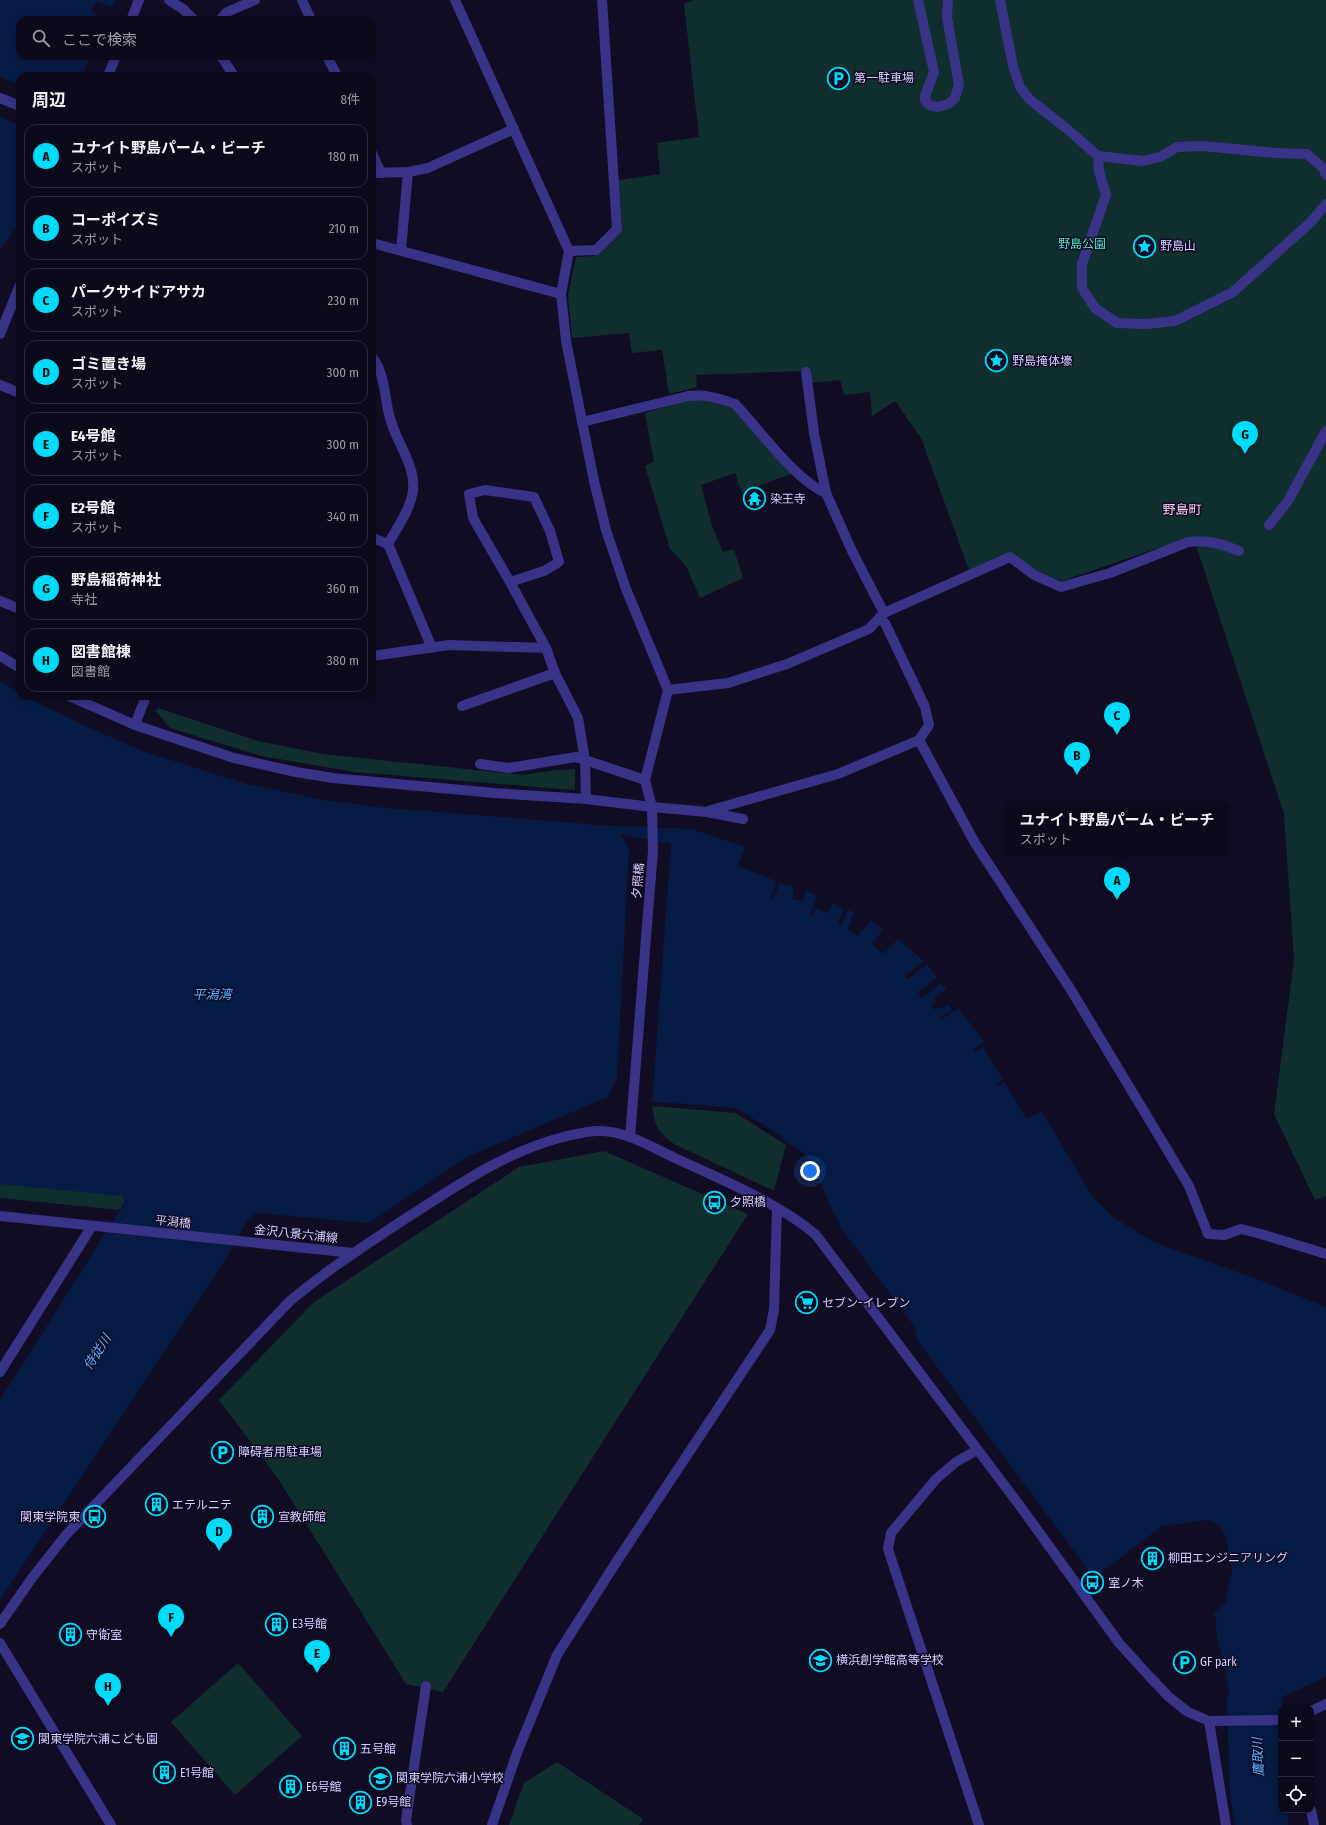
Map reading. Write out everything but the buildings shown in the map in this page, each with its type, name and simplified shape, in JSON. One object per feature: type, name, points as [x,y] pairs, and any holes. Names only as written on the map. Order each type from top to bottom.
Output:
[{"type":"street","points":[[133,16],[139,0]]},
{"type":"street","points":[[169,0],[183,8],[190,16]]},
{"type":"street","points":[[224,16],[227,12],[255,0]]},
{"type":"street","points":[[302,0],[309,16]]},
{"type":"street","points":[[455,0],[569,251],[561,294],[566,341],[606,530],[626,589],[668,690],[646,780],[576,757],[509,768],[480,764]]},
{"type":"street","points":[[569,251],[596,250],[617,229],[602,0]]},
{"type":"street","points":[[918,0],[934,72],[925,96],[929,105],[937,107],[948,104],[955,98],[959,85],[947,17],[948,0]]},
{"type":"street","points":[[1000,0],[1013,66],[1020,87],[1029,99],[1066,128],[1098,156],[1143,161],[1160,156],[1177,147],[1203,146],[1276,153],[1307,154],[1323,168],[1326,175]]},
{"type":"street","points":[[110,72],[114,60]]},
{"type":"street","points":[[224,60],[231,72]]},
{"type":"street","points":[[330,60],[335,72]]},
{"type":"street","points":[[0,98],[16,104]]},
{"type":"street","points":[[376,173],[408,172],[428,168],[514,129]]},
{"type":"street","points":[[1098,156],[1099,171],[1106,195],[1082,264],[1082,288],[1095,308],[1117,323],[1146,324],[1175,321],[1233,292],[1311,222],[1326,204]]},
{"type":"street","points":[[401,250],[408,172]]},
{"type":"street","points":[[376,244],[561,294]]},
{"type":"street","points":[[0,334],[16,295]]},
{"type":"street","points":[[376,365],[381,374],[390,419],[407,459],[413,490],[410,504],[388,544]]},
{"type":"street","points":[[707,812],[838,774],[919,740],[929,725],[925,707],[881,615],[826,493],[814,433],[806,372]]},
{"type":"street","points":[[0,385],[16,391]]},
{"type":"street","points":[[582,422],[688,396],[703,394],[721,399],[735,404],[804,479],[818,490],[826,493]]},
{"type":"street","points":[[1269,525],[1288,500],[1326,431]]},
{"type":"street","points":[[510,582],[544,571],[559,562],[550,531],[534,497],[485,490],[469,494],[473,518],[546,648],[555,673],[578,718],[585,760],[586,798]]},
{"type":"street","points":[[376,540],[388,544],[432,648]]},
{"type":"street","points":[[668,690],[728,683],[787,664],[869,629],[881,615],[1010,557],[1034,575],[1061,587],[1110,573],[1188,542],[1200,540],[1224,545],[1239,551]]},
{"type":"street","points":[[0,601],[16,607]]},
{"type":"street","points":[[376,655],[449,645],[546,648]]},
{"type":"street","points":[[0,656],[16,666]]},
{"type":"street","points":[[462,706],[555,673]]},
{"type":"street","points":[[79,700],[135,725],[234,758],[332,778],[486,792],[586,798],[652,807],[707,812],[743,819]]},
{"type":"street","points":[[135,725],[144,700]]},
{"type":"street","points":[[919,740],[975,843],[1072,990],[1189,1186],[1208,1234],[1224,1234],[1241,1230],[1261,1234],[1326,1254]]},
{"type":"street","name":"夕照橋","points":[[630,1137],[653,851],[652,807],[646,780]]},
{"type":"street","points":[[0,1624],[32,1578],[66,1535],[290,1301],[311,1283],[353,1253],[476,1173],[514,1154],[578,1133],[602,1131],[630,1137],[706,1172],[777,1208],[802,1223],[816,1235],[1119,1643],[1169,1697],[1188,1712],[1209,1722],[1278,1720]]},
{"type":"street","points":[[492,1825],[517,1753],[557,1655],[617,1561],[770,1330],[774,1309],[777,1208]]},
{"type":"street","points":[[0,1216],[92,1226],[0,1372]]},
{"type":"street","name":"平潟橋","points":[[92,1226],[237,1241]]},
{"type":"street","name":"金沢八景六浦線","points":[[237,1241],[353,1253]]},
{"type":"street","points":[[977,1450],[956,1462],[936,1479],[891,1533],[888,1549],[979,1825]]},
{"type":"street","points":[[0,1643],[111,1825]]},
{"type":"street","points":[[407,1825],[407,1813],[426,1686]]},
{"type":"street","points":[[1314,1710],[1326,1704]]},
{"type":"street","points":[[1209,1722],[1226,1825]]},
{"type":"street","points":[[1312,1813],[1314,1825]]},
{"type":"green space","name":"野島公園","points":[[694,0],[1326,0],[1326,1196],[1315,1200],[1274,1114],[1294,960],[1284,814],[1193,536],[1062,581],[1036,573],[1013,553],[969,570],[921,438],[895,401],[872,416],[870,392],[844,395],[840,380],[810,383],[804,371],[696,375],[697,387],[669,394],[662,350],[632,353],[629,333],[572,338],[568,295],[576,257],[594,256],[622,228],[619,180],[660,174],[657,143],[699,137],[684,4]]},
{"type":"green space","points":[[695,398],[728,407],[736,411],[791,474],[758,486],[759,490],[743,496],[735,473],[701,485],[712,526],[723,552],[734,549],[743,578],[700,598],[686,566],[670,549],[645,466],[654,462],[645,413]]},
{"type":"green space","points":[[158,708],[258,741],[323,754],[524,775],[555,770],[575,769],[575,790],[355,772],[261,756],[170,728],[156,711]]},
{"type":"green space","points":[[652,1106],[736,1113],[786,1145],[774,1191],[674,1144],[660,1132],[654,1119]]},
{"type":"green space","points":[[604,1151],[748,1214],[443,1692],[406,1684],[277,1477],[219,1400],[314,1302],[519,1167]]},
{"type":"green space","points":[[0,1179],[123,1192],[127,1199],[119,1210],[0,1198]]},
{"type":"green space","points":[[238,1663],[302,1736],[235,1795],[171,1722]]},
{"type":"green space","points":[[557,1762],[643,1819],[639,1825],[509,1825],[524,1783]]},
{"type":"water","points":[[0,0],[115,0],[112,7],[96,2],[91,11],[99,16],[16,16],[16,60],[88,60],[84,72],[16,72],[16,227],[0,251]]},
{"type":"water","points":[[0,681],[16,691],[16,700],[33,700],[81,724],[142,751],[247,784],[319,799],[375,807],[613,826],[691,829],[745,847],[738,866],[776,881],[771,898],[773,899],[780,883],[794,887],[793,899],[803,901],[806,890],[817,896],[810,915],[812,917],[816,908],[828,913],[833,903],[844,908],[838,923],[841,926],[848,910],[854,912],[848,929],[858,936],[871,920],[883,929],[872,944],[883,954],[898,939],[924,961],[905,976],[907,980],[927,964],[937,977],[918,993],[922,998],[940,983],[947,989],[934,998],[936,1002],[931,1005],[935,1010],[938,1007],[941,1009],[948,1004],[952,1010],[939,1018],[940,1020],[959,1008],[984,1042],[973,1050],[975,1052],[983,1047],[1003,1080],[996,1084],[997,1086],[1004,1082],[1027,1119],[1042,1111],[1092,1196],[1113,1217],[1153,1242],[1257,1279],[1326,1307],[1326,1677],[1282,1697],[1282,1705],[1278,1705],[1278,1813],[1287,1813],[1288,1825],[1235,1825],[1230,1796],[1227,1699],[1229,1691],[1215,1626],[1217,1620],[1213,1614],[1225,1604],[1232,1570],[1225,1534],[1219,1525],[1208,1520],[1162,1526],[1094,1578],[918,1341],[914,1326],[839,1225],[840,1224],[807,1156],[788,1143],[783,1137],[736,1108],[605,1098],[467,1157],[369,1223],[256,1213],[247,1221],[225,1260],[0,1600],[0,1400],[125,1202],[122,1196],[0,1184]]},
{"type":"pier","points":[[0,77],[16,83],[16,123],[0,117]]},
{"type":"pier","points":[[620,834],[671,844],[652,1104],[606,1100],[617,1079],[629,849]]},
{"type":"place","name":"第一駐車場","points":[[838,78]]},
{"type":"place","name":"野島山","points":[[1145,246]]},
{"type":"place","name":"野島掩体壕","points":[[996,361]]},
{"type":"place","name":"野島稲荷神社","points":[[1245,454]]},
{"type":"place","name":"染王寺","points":[[755,499]]},
{"type":"place","name":"パークサイドアサカ","points":[[1117,735]]},
{"type":"place","name":"コーポイズミ","points":[[1077,775]]},
{"type":"place","name":"ユナイト野島パーム・ビーチ","points":[[1117,900]]},
{"type":"place","name":"夕照橋","points":[[715,1202]]},
{"type":"place","name":"セブン-イレブン","points":[[806,1303]]},
{"type":"place","name":"障碍者用駐車場","points":[[223,1452]]},
{"type":"place","name":"エテルニテ","points":[[157,1505]]},
{"type":"place","name":"関東学院東","points":[[95,1517]]},
{"type":"place","name":"宣教師館","points":[[262,1517]]},
{"type":"place","name":"ゴミ置き場","points":[[219,1551]]},
{"type":"place","name":"柳田エンジニアリング","points":[[1153,1558]]},
{"type":"place","name":"室ノ木","points":[[1092,1583]]},
{"type":"place","name":"E3号館","points":[[276,1624]]},
{"type":"place","name":"守衛室","points":[[70,1635]]},
{"type":"place","name":"E2号館","points":[[171,1637]]},
{"type":"place","name":"横浜創学館高等学校","points":[[820,1660]]},
{"type":"place","name":"GF park","points":[[1185,1662]]},
{"type":"place","name":"E4号館","points":[[317,1673]]},
{"type":"place","name":"図書館棟","points":[[108,1706]]},
{"type":"place","name":"関東学院六浦こども園","points":[[23,1739]]},
{"type":"place","name":"五号館","points":[[345,1749]]},
{"type":"place","name":"E1号館","points":[[165,1773]]},
{"type":"place","name":"関東学院六浦小学校","points":[[381,1778]]},
{"type":"place","name":"E6号館","points":[[290,1787]]},
{"type":"place","name":"E9号館","points":[[360,1802]]},
{"type":"district","name":"野島町","points":[[1182,509]]},
{"type":"water label","name":"平潟湾","points":[[212,994]]},
{"type":"water label","name":"侍従川","points":[[97,1352]]},
{"type":"water label","name":"鷹取川","points":[[1258,1757]]}]
